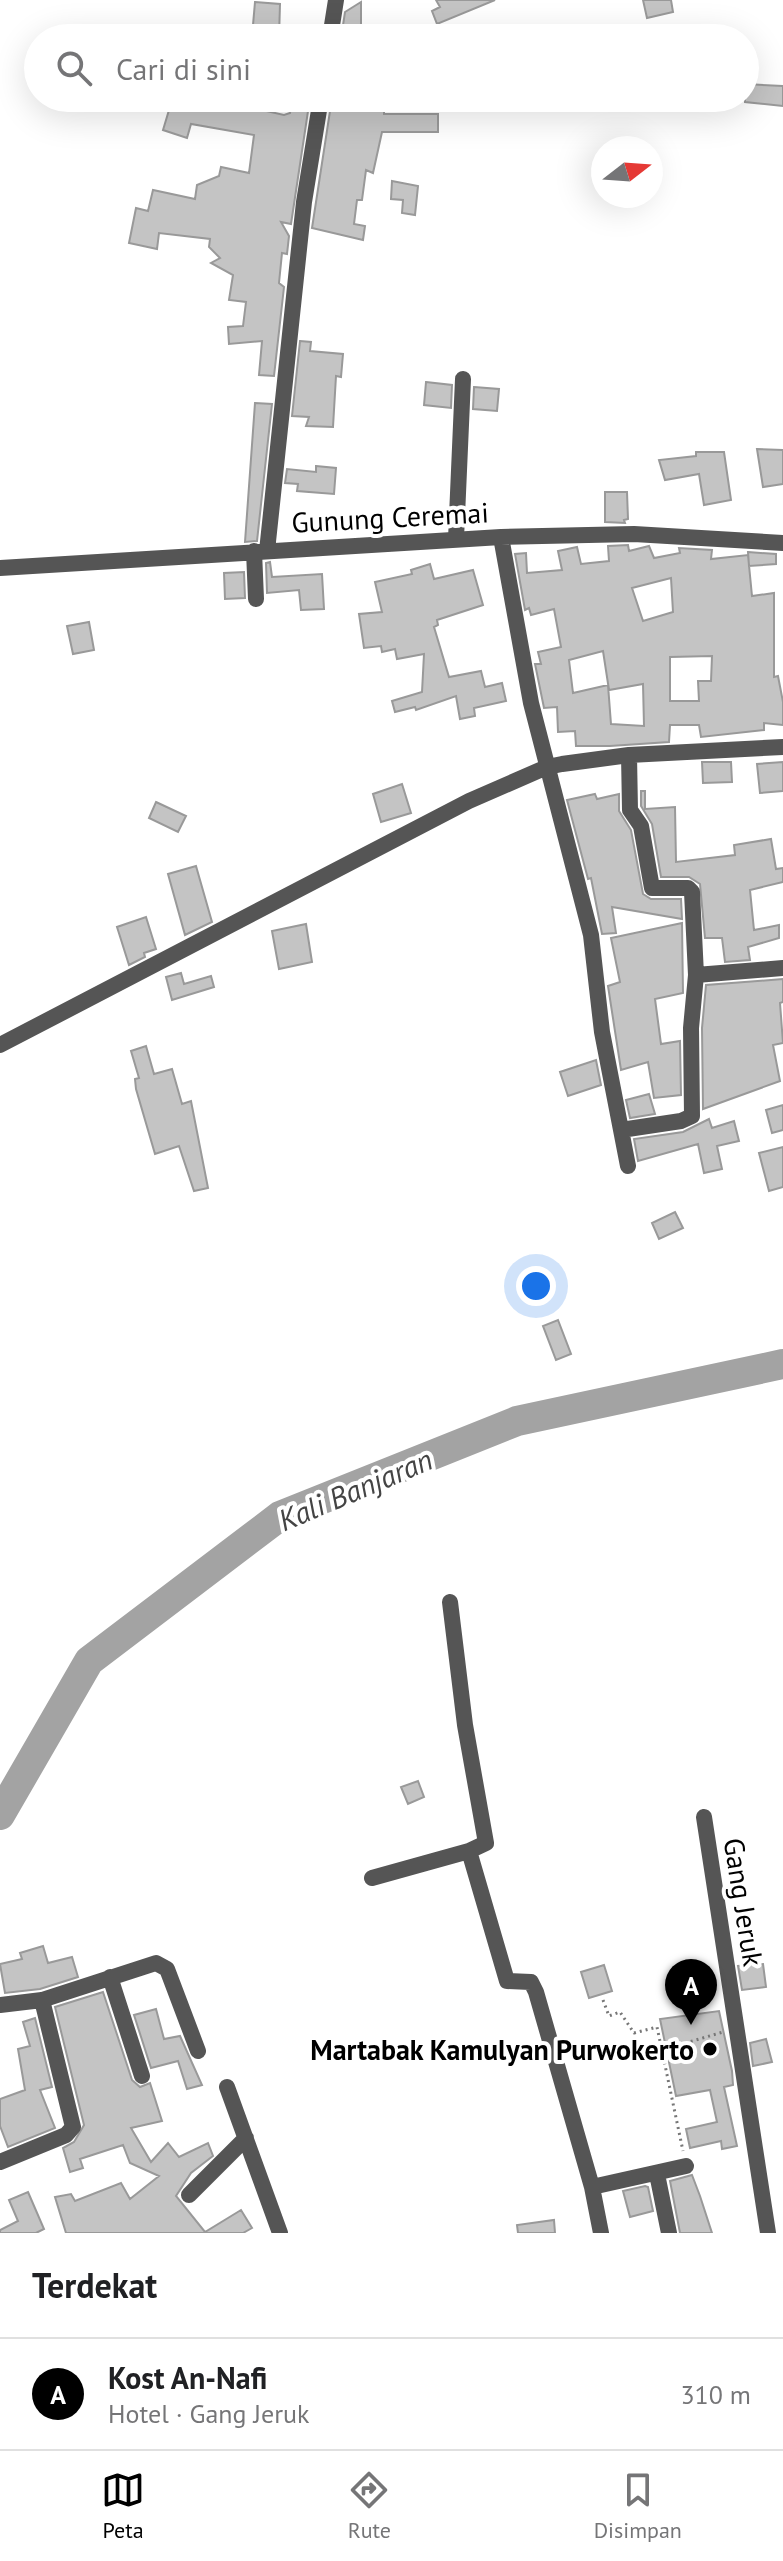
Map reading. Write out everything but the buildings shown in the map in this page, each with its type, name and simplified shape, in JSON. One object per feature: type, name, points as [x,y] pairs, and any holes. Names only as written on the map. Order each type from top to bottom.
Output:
[{"type":"street","points":[[332,24],[336,0]]},
{"type":"street","points":[[256,599],[304,202],[319,112]]},
{"type":"street","points":[[456,539],[463,379]]},
{"type":"street","name":"Gunung Ceremai","points":[[0,568],[501,537],[634,534],[783,543]]},
{"type":"street","points":[[501,537],[531,703],[591,935],[602,1032],[628,1166]]},
{"type":"street","points":[[0,1045],[469,801],[547,767],[629,755],[783,747]]},
{"type":"street","points":[[621,1130],[681,1121],[692,1116],[691,1028],[696,975],[692,892],[688,888],[652,888],[641,826],[630,810],[629,755]]},
{"type":"street","points":[[696,975],[783,968]]},
{"type":"street","points":[[372,1878],[469,1851],[484,1845],[486,1839],[465,1725],[450,1602]]},
{"type":"street","name":"Gang Jeruk","points":[[704,1817],[768,2233]]},
{"type":"street","points":[[469,1851],[507,1981],[533,1983],[592,2187],[601,2233]]},
{"type":"street","points":[[0,2005],[42,2000],[149,1964],[162,1964],[198,2051]]},
{"type":"street","points":[[110,1977],[142,2076]]},
{"type":"street","points":[[0,2162],[66,2135],[73,2127],[42,2000]]},
{"type":"street","points":[[227,2087],[280,2233]]},
{"type":"street","points":[[189,2195],[246,2138]]},
{"type":"street","points":[[592,2187],[686,2166]]},
{"type":"street","points":[[657,2174],[669,2233]]},
{"type":"path","points":[[603,2000],[609,2016],[620,2012],[634,2033],[657,2027],[686,2166]]},
{"type":"path","points":[[662,2050],[693,2043],[693,2038],[738,2029]]},
{"type":"waterway","name":"Kali Banjaran","points":[[0,1815],[89,1661],[280,1516],[517,1421],[783,1364]]},
{"type":"place","name":"Kost An-Nafi","points":[[691,2025]]},
{"type":"place","name":"Martabak Kamulyan Purwokerto","points":[[710,2049]]}]
